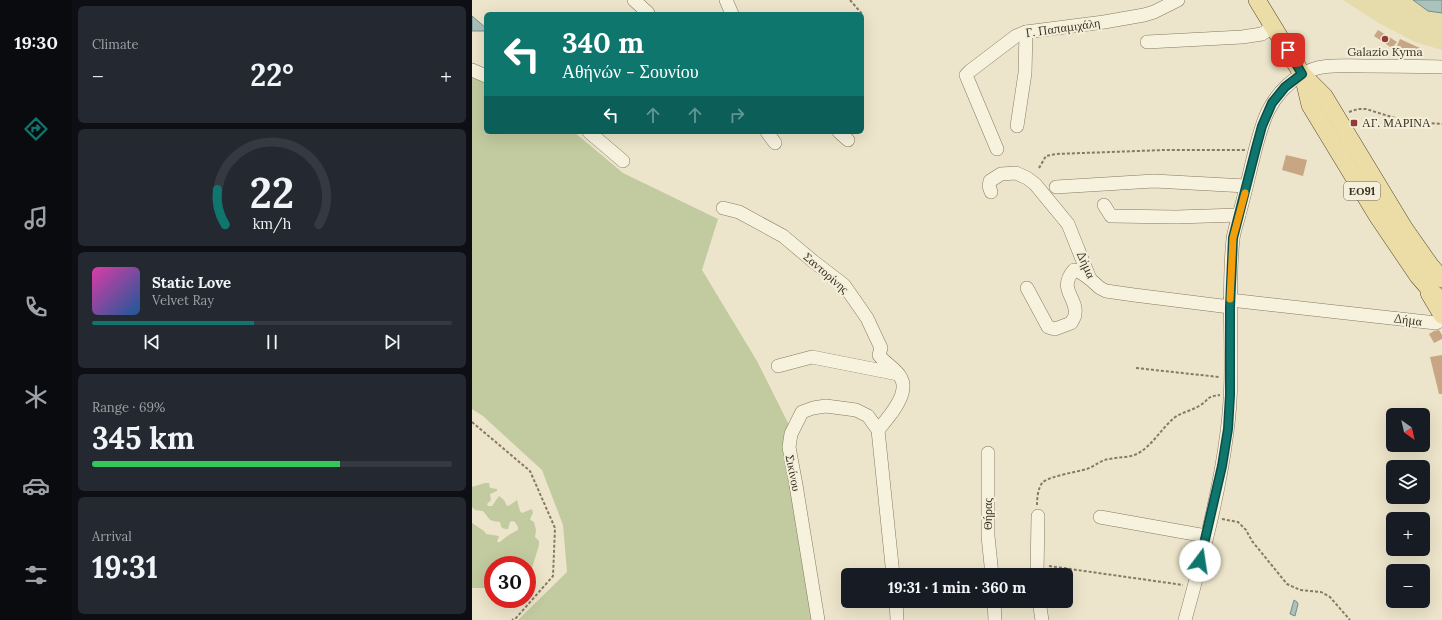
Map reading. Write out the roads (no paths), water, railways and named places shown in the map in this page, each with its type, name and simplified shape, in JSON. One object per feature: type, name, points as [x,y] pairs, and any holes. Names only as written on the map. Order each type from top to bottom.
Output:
[{"type":"main road","name":"ΕΟ91","points":[[1257,0],[1302,74],[1324,96],[1404,228],[1430,265],[1442,279]]},
{"type":"main road","name":"ΕΟ91","points":[[1302,74],[1310,105],[1390,236],[1418,276],[1442,301]]},
{"type":"main road","points":[[1418,276],[1442,315]]},
{"type":"street","points":[[634,0],[647,12]]},
{"type":"street","points":[[726,0],[731,12]]},
{"type":"street","name":"Γ. Παπαμιχάλη","points":[[997,149],[966,75],[1016,36],[1026,32],[1104,22],[1144,15],[1154,12],[1178,0]]},
{"type":"street","points":[[1147,42],[1242,37],[1262,34],[1274,26]]},
{"type":"street","points":[[1018,126],[1025,73],[1026,32]]},
{"type":"street","points":[[1185,620],[1211,517],[1228,429],[1231,378],[1230,303],[1233,238],[1262,126],[1272,103],[1285,87],[1302,74],[1322,67],[1442,67]]},
{"type":"street","points":[[472,70],[484,75]]},
{"type":"street","points":[[591,134],[623,161]]},
{"type":"street","name":"Δήμα","points":[[991,192],[989,186],[990,181],[1002,174],[1008,173],[1022,175],[1035,184],[1068,224],[1090,279],[1095,285],[1106,291],[1175,301],[1230,303],[1436,323],[1442,320]]},
{"type":"street","points":[[1056,187],[1154,180],[1246,186]]},
{"type":"street","points":[[1104,205],[1111,216],[1176,217],[1239,215]]},
{"type":"street","name":"Σαντορίνης","points":[[723,208],[740,212],[783,236],[844,285],[867,318],[881,348],[879,355],[898,374]]},
{"type":"street","points":[[1027,288],[1048,327],[1055,329],[1071,323],[1075,315],[1067,286],[1069,276],[1074,270],[1090,279]]},
{"type":"street","points":[[778,366],[812,357],[898,374],[901,378],[903,384],[898,404],[878,430],[892,568]]},
{"type":"street","name":"Σικίνου","points":[[818,620],[796,485],[788,447],[791,434],[802,412],[813,408],[826,406],[856,410],[868,416],[878,430]]},
{"type":"street","name":"Θήρας","points":[[988,453],[988,536],[991,568]]},
{"type":"street","points":[[1037,568],[1038,516]]},
{"type":"street","points":[[1100,517],[1206,536]]},
{"type":"street","points":[[896,608],[897,620]]},
{"type":"street","points":[[994,608],[995,620]]},
{"type":"street","points":[[1041,608],[1042,620]]},
{"type":"water","points":[[1413,0],[1442,0],[1442,13],[1428,11]]},
{"type":"water","points":[[472,16],[484,26],[484,31],[472,31]]},
{"type":"water","points":[[1294,600],[1298,604],[1295,616],[1290,614]]},
{"type":"place","name":"Galazio Kyma","points":[[1385,39]]},
{"type":"place","name":"ΑΓ. ΜΑΡΙΝΑ","points":[[1354,123]]}]
